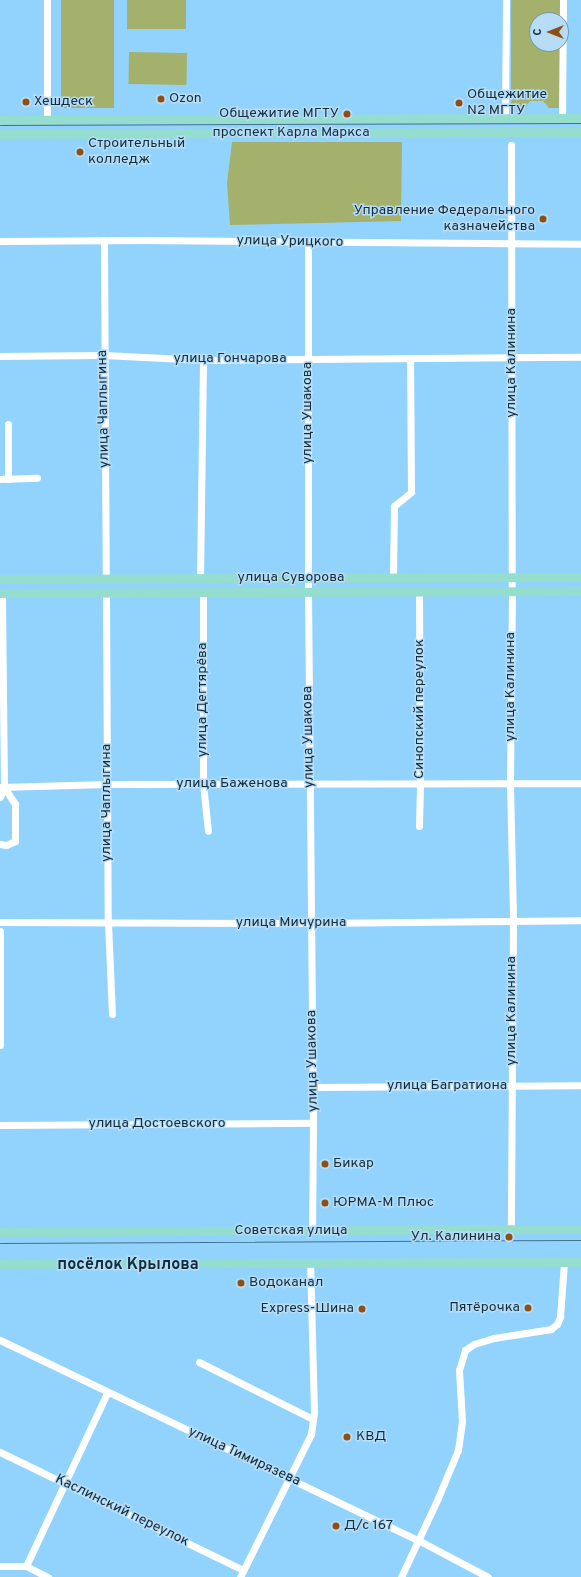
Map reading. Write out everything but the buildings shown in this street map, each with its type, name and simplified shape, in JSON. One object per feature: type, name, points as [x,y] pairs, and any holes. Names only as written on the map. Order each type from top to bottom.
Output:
[{"type":"main road","name":"проспект Карла Маркса","points":[[0,120],[581,118]]},
{"type":"main road","points":[[505,119],[505,132]]},
{"type":"main road","name":"проспект Карла Маркса","points":[[0,134],[581,132]]},
{"type":"main road","name":"улица Суворова","points":[[0,579],[581,577]]},
{"type":"main road","name":"улица Суворова","points":[[1,593],[581,591]]},
{"type":"main road","name":"Советская улица","points":[[0,1232],[581,1229]]},
{"type":"main road","points":[[0,1264],[581,1262]]},
{"type":"street","points":[[47,0],[47,120]]},
{"type":"street","points":[[505,119],[506,0]]},
{"type":"street","points":[[562,118],[563,0]]},
{"type":"street","name":"улица Калинина","points":[[511,145],[510,244],[512,357],[512,592],[510,784],[513,921],[511,1230]]},
{"type":"street","name":"улица Урицкого","points":[[0,241],[104,240],[581,244]]},
{"type":"street","name":"улица Чаплыгина","points":[[104,240],[106,578]]},
{"type":"street","name":"улица Ушакова","points":[[308,242],[308,592],[313,1087],[312,1231]]},
{"type":"street","name":"улица Гончарова","points":[[0,356],[104,355],[203,360],[581,357]]},
{"type":"street","points":[[393,578],[394,506],[411,492],[410,359]]},
{"type":"street","points":[[200,578],[203,360]]},
{"type":"street","points":[[8,424],[8,479]]},
{"type":"street","points":[[0,479],[37,478]]},
{"type":"street","name":"Синопский переулок","points":[[419,591],[419,826]]},
{"type":"street","name":"улица Чаплыгина","points":[[106,592],[108,923],[112,1014]]},
{"type":"street","name":"улица Дегтярёва","points":[[203,592],[203,784],[208,831]]},
{"type":"street","points":[[0,797],[2,787],[1,593]]},
{"type":"street","name":"улица Баженова","points":[[2,787],[107,784],[581,783]]},
{"type":"street","points":[[0,844],[6,845],[15,841],[15,804],[2,787]]},
{"type":"street","name":"улица Мичурина","points":[[0,922],[311,923],[581,920]]},
{"type":"street","points":[[0,931],[0,1045]]},
{"type":"street","name":"улица Багратиона","points":[[313,1087],[581,1085]]},
{"type":"street","name":"улица Достоевского","points":[[0,1125],[313,1123]]},
{"type":"street","points":[[401,1577],[458,1450],[462,1421],[459,1370],[465,1350],[474,1344],[494,1338],[551,1329],[557,1324],[560,1317],[564,1262]]},
{"type":"street","points":[[241,1574],[311,1434],[313,1419],[310,1263]]},
{"type":"street","name":"улица Тимирязева","points":[[0,1340],[418,1540],[488,1577]]},
{"type":"street","points":[[199,1362],[313,1419]]},
{"type":"street","points":[[26,1566],[66,1483],[107,1392]]},
{"type":"street","name":"Каслинский переулок","points":[[0,1452],[66,1483],[241,1574]]},
{"type":"street","points":[[0,1566],[26,1566],[48,1577]]},
{"type":"green space","points":[[61,0],[114,0],[114,108],[61,108]]},
{"type":"green space","points":[[127,0],[186,0],[186,29],[127,29]]},
{"type":"green space","points":[[511,0],[561,0],[561,12],[529,12],[529,52],[561,52],[561,108],[549,108],[543,101],[530,101],[525,108],[511,108]]},
{"type":"green space","points":[[129,52],[187,53],[186,85],[128,84]]},
{"type":"green space","points":[[232,142],[402,142],[401,221],[230,225],[227,183]]},
{"type":"tram line","points":[[0,125],[581,123]]},
{"type":"tram line","points":[[0,1243],[581,1240]]},
{"type":"place","name":"Ozon","points":[[161,99]]},
{"type":"place","name":"Хешдеск","points":[[26,102]]},
{"type":"place","name":"Общежитие N2 МГТУ","points":[[459,103]]},
{"type":"place","name":"Общежитие МГТУ","points":[[347,114]]},
{"type":"place","name":"Строительный колледж","points":[[80,152]]},
{"type":"place","name":"Управление Федерального казначейства","points":[[543,219]]},
{"type":"place","name":"Бикар","points":[[325,1164]]},
{"type":"place","name":"ЮРМА-М Плюс","points":[[325,1203]]},
{"type":"place","name":"Ул. Калинина","points":[[509,1237]]},
{"type":"place","name":"Водоканал","points":[[241,1283]]},
{"type":"place","name":"Пятёрочка","points":[[528,1308]]},
{"type":"place","name":"Express-Шина","points":[[362,1309]]},
{"type":"place","name":"КВД","points":[[347,1437]]},
{"type":"place","name":"Д/с 167","points":[[336,1526]]},
{"type":"district","name":"посёлок Крылова","points":[[128,1265]]}]
